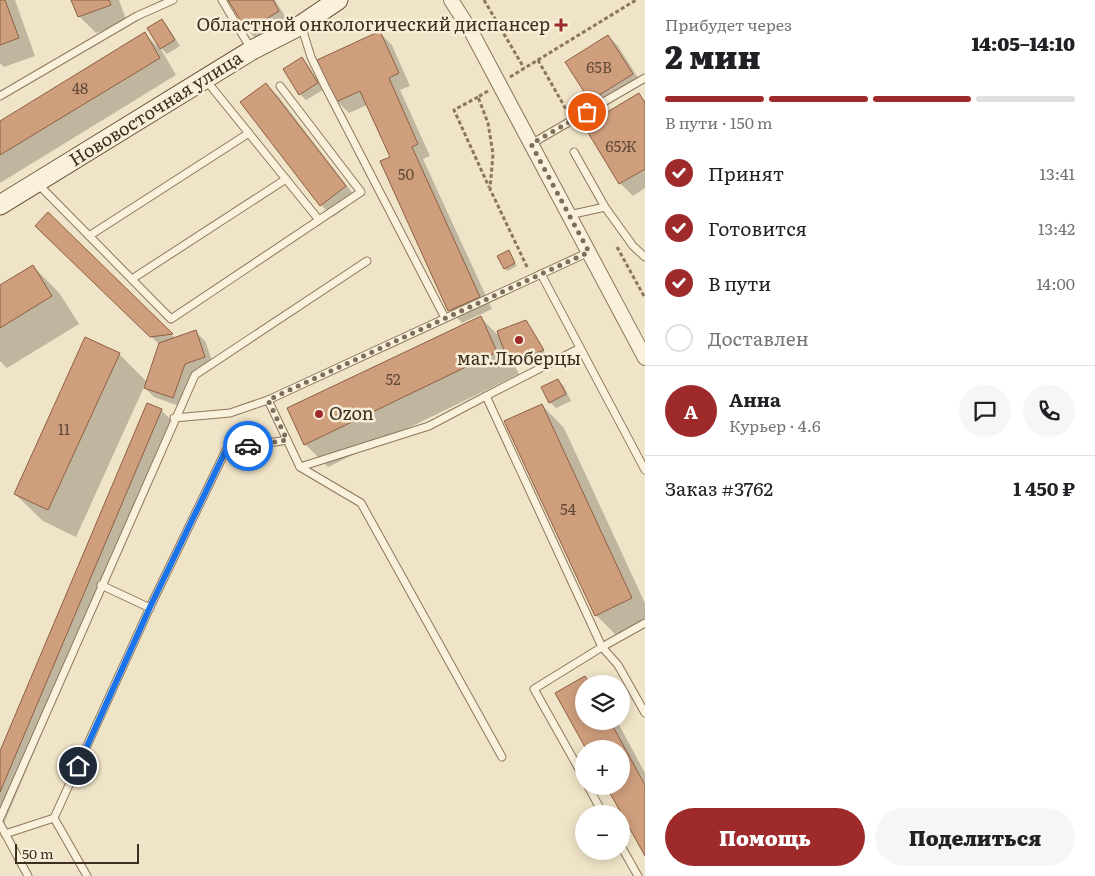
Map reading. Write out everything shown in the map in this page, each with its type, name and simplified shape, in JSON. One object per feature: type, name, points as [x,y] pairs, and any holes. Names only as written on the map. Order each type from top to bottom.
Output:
[{"type":"main road","name":"Нововосточная улица","points":[[0,205],[252,50],[301,25],[326,5]]},
{"type":"street","points":[[451,0],[472,33],[645,358]]},
{"type":"lane","points":[[0,96],[137,16],[173,0]]},
{"type":"lane","points":[[222,0],[252,50]]},
{"type":"lane","points":[[301,25],[324,84],[445,318]]},
{"type":"lane","points":[[531,144],[645,78]]},
{"type":"lane","points":[[205,79],[319,220]]},
{"type":"lane","points":[[36,182],[171,319],[361,192],[280,86]]},
{"type":"lane","points":[[89,236],[249,133]]},
{"type":"lane","points":[[574,152],[605,207],[633,246],[645,257]]},
{"type":"lane","points":[[132,279],[286,178]]},
{"type":"lane","points":[[569,215],[605,207]]},
{"type":"lane","points":[[174,418],[230,413],[268,400],[589,252]]},
{"type":"lane","points":[[0,818],[194,374],[367,261]]},
{"type":"lane","points":[[541,274],[645,470]]},
{"type":"lane","points":[[300,467],[429,426],[580,348]]},
{"type":"lane","points":[[486,396],[602,647],[618,665],[645,712]]},
{"type":"lane","points":[[268,400],[300,467],[361,503],[502,757]]},
{"type":"lane","points":[[5,834],[54,818],[150,608],[226,450],[287,440]]},
{"type":"lane","points":[[101,586],[150,608]]},
{"type":"lane","points":[[575,762],[534,689],[645,623]]},
{"type":"lane","points":[[54,818],[87,876]]},
{"type":"lane","points":[[0,824],[28,876]]},
{"type":"lane","points":[[629,860],[638,876]]},
{"type":"path","points":[[484,0],[524,68]]},
{"type":"path","points":[[538,60],[572,120]]},
{"type":"path","points":[[478,96],[454,110],[490,189]]},
{"type":"path","points":[[615,241],[645,298]]},
{"type":"building","points":[[0,0],[5,0],[19,38],[0,45]]},
{"type":"building","points":[[71,0],[109,0],[111,5],[78,17]]},
{"type":"building","points":[[228,0],[273,0],[279,11],[247,31]]},
{"type":"building","points":[[162,19],[175,40],[160,49],[147,28]]},
{"type":"building","points":[[380,31],[399,73],[389,78],[418,144],[412,147],[480,297],[448,311],[380,161],[390,157],[360,91],[336,102],[317,60]]},
{"type":"building","points":[[145,32],[160,58],[0,155],[0,121]]},
{"type":"building","points":[[608,35],[633,74],[590,101],[565,62]]},
{"type":"building","points":[[302,57],[318,83],[299,95],[283,69]]},
{"type":"building","points":[[266,83],[346,186],[320,206],[240,102]]},
{"type":"building","points":[[639,93],[645,103],[645,169],[619,184],[584,126]]},
{"type":"building","points":[[48,212],[173,334],[150,337],[35,226]]},
{"type":"building","points":[[509,250],[515,263],[504,269],[497,256]]},
{"type":"building","points":[[33,265],[52,296],[0,328],[0,285]]},
{"type":"building","points":[[481,316],[497,352],[304,445],[287,408]]},
{"type":"building","name":"маг.Люберцы","points":[[526,320],[544,350],[509,364],[497,331]]},
{"type":"building","points":[[196,330],[205,357],[185,364],[173,398],[144,388],[159,343]]},
{"type":"building","points":[[85,337],[120,353],[48,510],[14,494]]},
{"type":"building","points":[[558,379],[566,394],[549,403],[541,387]]},
{"type":"building","points":[[147,403],[162,409],[0,792],[0,751]]},
{"type":"building","points":[[542,404],[632,598],[595,616],[504,421]]},
{"type":"building","points":[[575,682],[575,729],[555,693]]},
{"type":"building","points":[[575,730],[615,730],[620,740],[581,740]]},
{"type":"building","points":[[630,758],[645,785],[645,856],[630,829],[630,805],[617,805],[611,795],[630,795]]},
{"type":"way so far","points":[[248,446],[287,440],[268,400],[589,252],[531,144],[587,112]]},
{"type":"place","name":"Областной онкологический диспансер","points":[[561,25]]},
{"type":"place","name":"маг.Люберцы","points":[[519,340]]},
{"type":"place","name":"Ozon","points":[[319,414]]},
{"type":"route","points":[[78,766],[151,605],[226,450],[248,446]]}]
